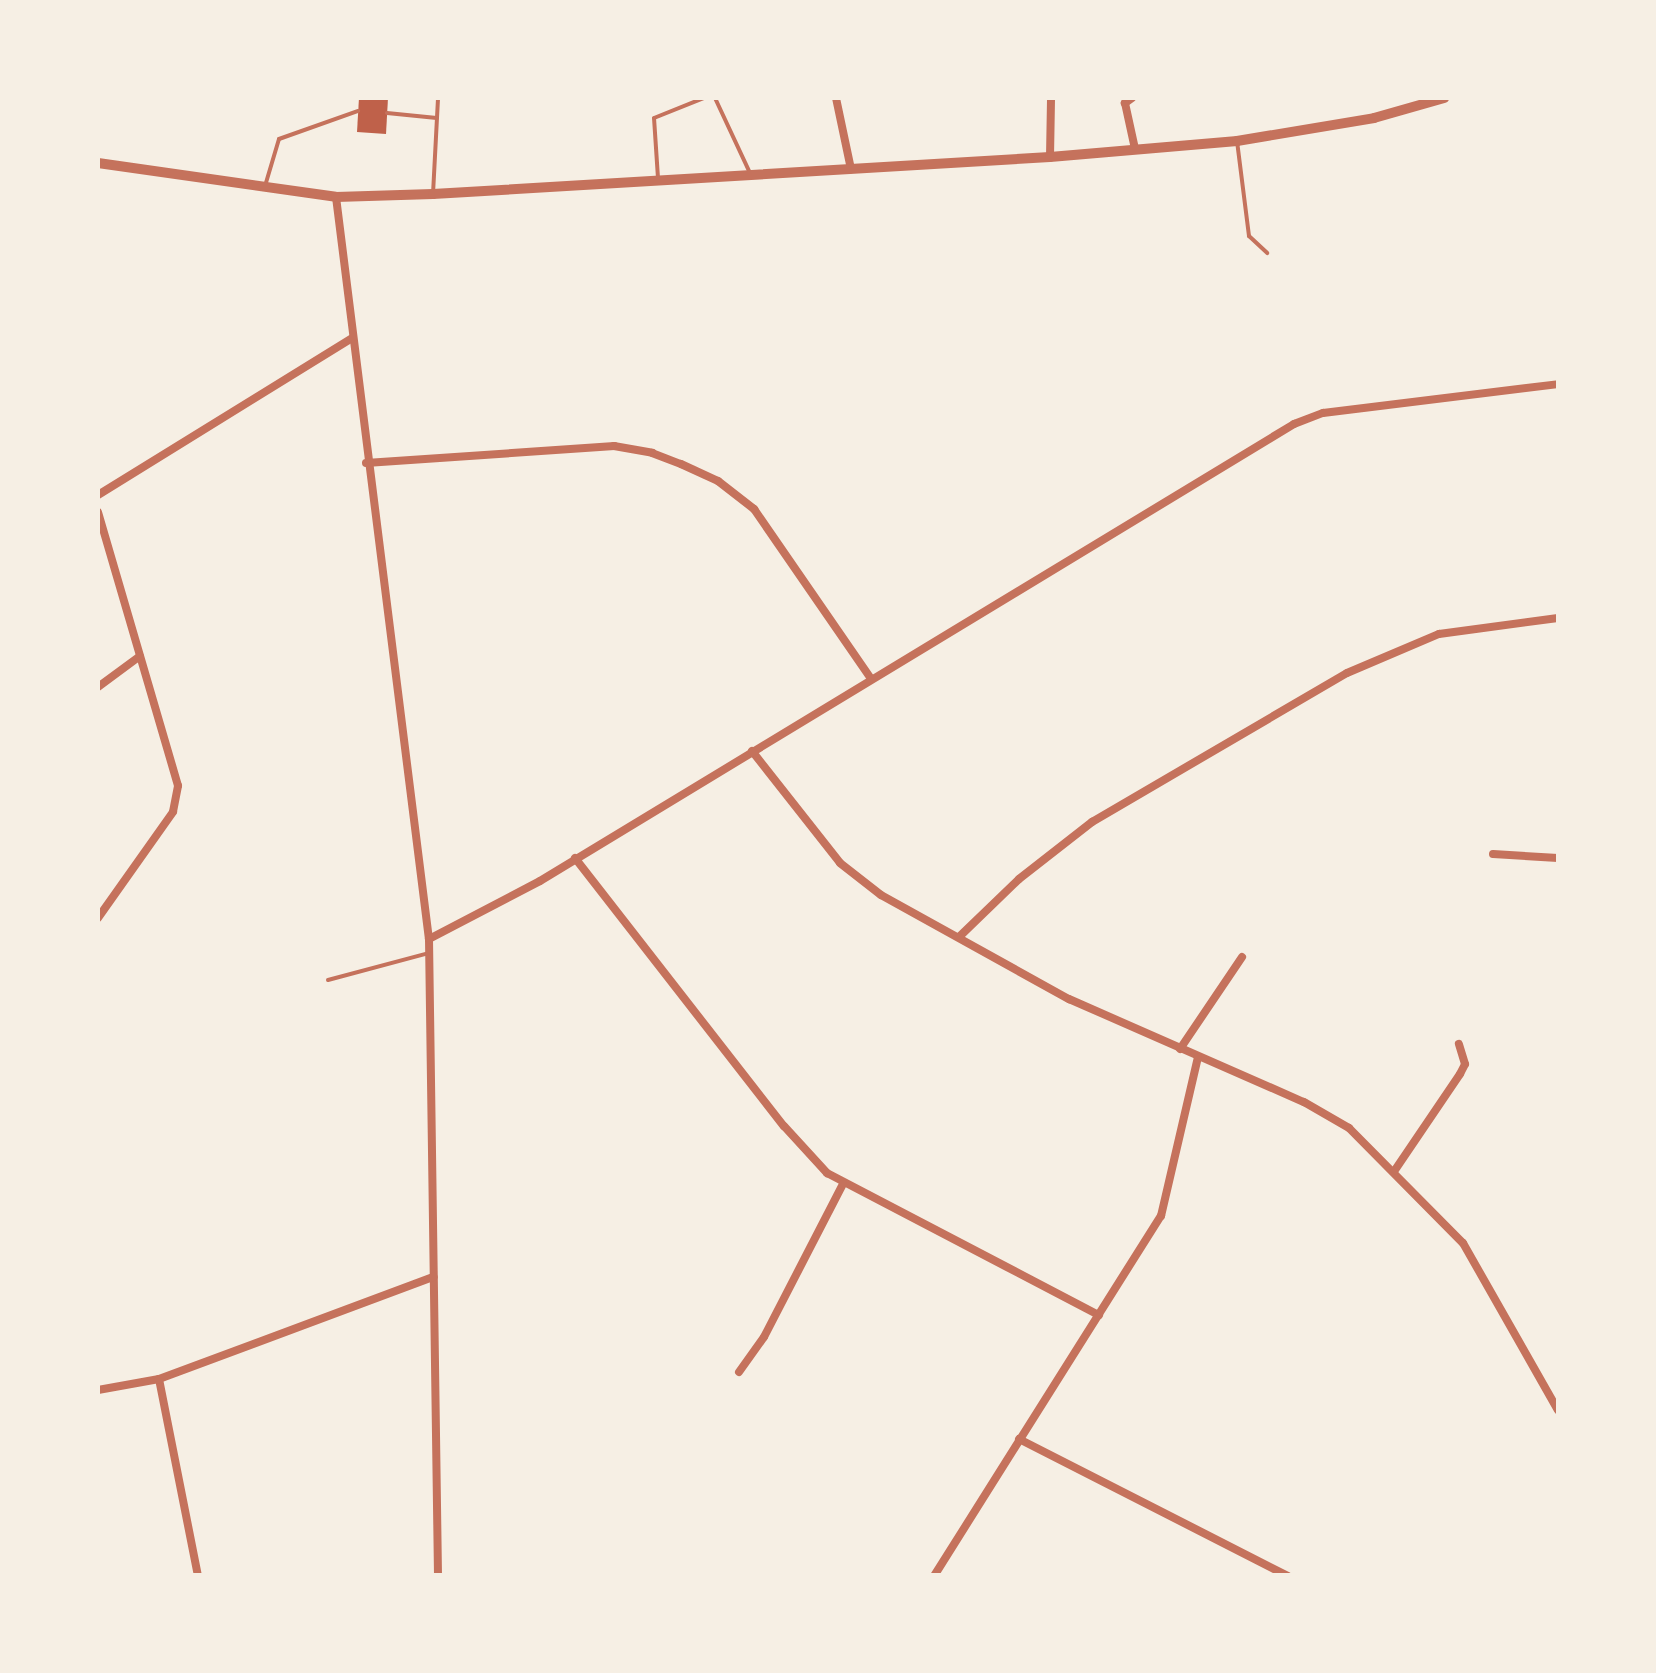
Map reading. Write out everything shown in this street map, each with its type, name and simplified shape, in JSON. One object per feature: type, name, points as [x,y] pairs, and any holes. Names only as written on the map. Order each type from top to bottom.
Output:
[{"type":"street","points":[[836,98],[851,169]]},
{"type":"street","points":[[1050,98],[1050,157]]},
{"type":"street","points":[[1132,98],[1125,104],[1135,149]]},
{"type":"street","points":[[98,163],[336,197],[433,194],[1238,142],[1374,118],[1440,98]]},
{"type":"street","points":[[336,197],[428,939],[438,1576]]},
{"type":"street","points":[[98,495],[352,338]]},
{"type":"street","points":[[428,939],[575,858],[1310,416],[1558,384]]},
{"type":"street","points":[[366,463],[614,446],[652,453],[681,464],[718,481],[754,509],[870,678]]},
{"type":"street","points":[[98,512],[178,798],[98,918]]},
{"type":"street","points":[[959,937],[1019,880],[1092,822],[1347,672],[1439,634],[1558,618]]},
{"type":"street","points":[[98,687],[140,656]]},
{"type":"street","points":[[752,751],[840,864],[881,894],[1069,998],[1328,1114],[1395,1170],[1464,1243],[1558,1410]]},
{"type":"street","points":[[1494,854],[1558,858]]},
{"type":"street","points":[[575,858],[801,1148],[843,1184],[1099,1315]]},
{"type":"street","points":[[1180,1050],[1242,956]]},
{"type":"street","points":[[1395,1170],[1460,1074],[1464,1064],[1459,1044]]},
{"type":"street","points":[[934,1576],[1160,1216],[1198,1057]]},
{"type":"street","points":[[739,1372],[764,1337],[843,1184]]},
{"type":"street","points":[[98,1390],[159,1379],[434,1277]]},
{"type":"street","points":[[159,1379],[198,1576]]},
{"type":"street","points":[[1019,1439],[1288,1576]]},
{"type":"street","points":[[1256,1576],[1263,1563]]},
{"type":"lane","points":[[433,194],[438,98]]},
{"type":"lane","points":[[658,178],[654,118],[704,98]]},
{"type":"lane","points":[[715,98],[750,176]]},
{"type":"lane","points":[[265,186],[279,139],[358,111]]},
{"type":"lane","points":[[387,113],[437,118]]},
{"type":"lane","points":[[1238,142],[1249,236],[1266,253]]},
{"type":"lane","points":[[201,179],[210,168]]},
{"type":"lane","points":[[328,980],[429,953]]},
{"type":"building","points":[[359,98],[388,98],[386,134],[357,132]]}]
